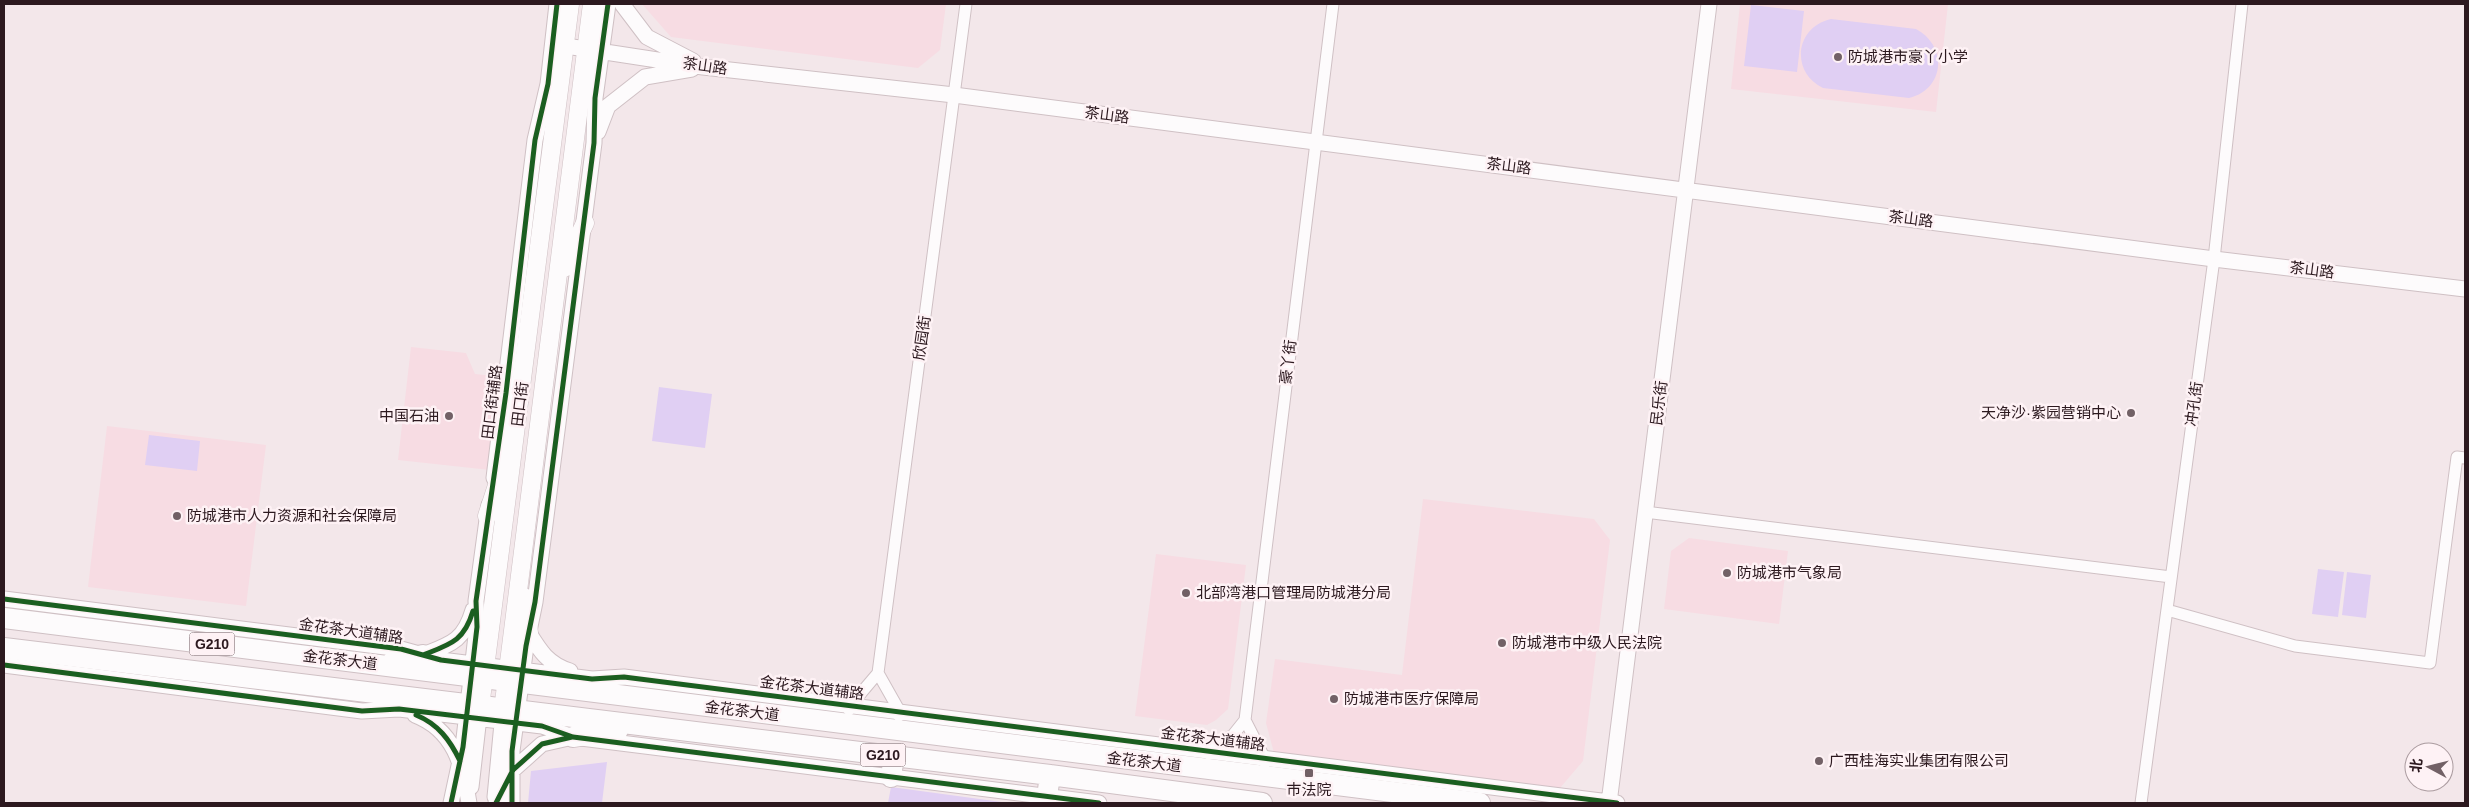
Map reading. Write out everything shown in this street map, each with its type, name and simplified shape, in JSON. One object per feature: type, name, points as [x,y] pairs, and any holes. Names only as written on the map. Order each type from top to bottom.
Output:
[{"type":"highway","name":"金花茶大道","points":[[4,618],[47,614],[378,665],[478,671],[655,700],[849,715],[899,721],[1264,768],[1480,803]]},
{"type":"highway","name":"金花茶大道","points":[[4,648],[42,661],[510,716],[644,726],[1050,775],[1260,803]]},
{"type":"highway","points":[[378,665],[423,655]]},
{"type":"highway","points":[[592,679],[655,700]]},
{"type":"highway","points":[[573,737],[644,726]]},
{"type":"highway","points":[[891,777],[894,756]]},
{"type":"highway","points":[[1047,797],[1050,775]]},
{"type":"main road","name":"田口街","points":[[473,712],[517,426],[559,45],[570,4]]},
{"type":"main road","name":"田口街","points":[[510,716],[515,676],[520,574],[557,285],[594,50],[592,4]]},
{"type":"main road","points":[[557,285],[585,222]]},
{"type":"main road","points":[[487,516],[517,426]]},
{"type":"main road","points":[[520,574],[529,633]]},
{"type":"street","name":"田口街辅路","points":[[478,671],[476,601],[487,516],[497,467],[535,140],[559,45],[557,4]]},
{"type":"street","points":[[515,676],[529,633],[535,602],[594,143],[594,50],[608,4]]},
{"type":"street","points":[[622,4],[647,37],[703,67]]},
{"type":"street","name":"欣园街","points":[[878,673],[966,4]]},
{"type":"street","name":"豪丫街","points":[[1245,720],[1333,4]]},
{"type":"street","name":"民乐街","points":[[1612,803],[1709,4]]},
{"type":"street","name":"冲孔街","points":[[2140,803],[2214,259],[2242,4]]},
{"type":"street","name":"茶山路","points":[[559,45],[703,67],[954,95],[2214,259],[2465,289]]},
{"type":"street","points":[[594,143],[608,106],[645,78],[703,67]]},
{"type":"street","points":[[2167,610],[2295,646],[2430,663],[2457,457],[2465,458]]},
{"type":"street","points":[[1646,512],[2171,577]]},
{"type":"street","name":"金花茶大道辅路","points":[[4,599],[47,614],[401,650],[478,671]]},
{"type":"street","points":[[423,655],[455,642],[468,625],[476,601]]},
{"type":"street","points":[[529,633],[544,656],[556,667],[592,679]]},
{"type":"street","points":[[4,665],[42,661],[362,711],[399,709],[473,712],[460,761],[452,803]]},
{"type":"street","points":[[849,715],[878,673]]},
{"type":"street","points":[[878,673],[899,721]]},
{"type":"street","name":"金花茶大道辅路","points":[[515,676],[592,679],[624,677],[849,715]]},
{"type":"street","points":[[399,709],[430,721],[444,734],[460,761],[469,803]]},
{"type":"street","name":"田口街","points":[[469,803],[473,712]]},
{"type":"street","points":[[512,803],[513,770],[510,716],[573,737],[1099,803]]},
{"type":"street","name":"田口街","points":[[495,803],[510,716]]},
{"type":"street","points":[[1208,761],[1245,720],[1264,768]]},
{"type":"street","points":[[495,803],[513,770],[542,744],[573,737]]},
{"type":"street","name":"金花茶大道辅路","points":[[1264,768],[1612,803]]},
{"type":"shaded area","points":[[642,4],[946,4],[940,50],[918,68],[671,37]]},
{"type":"shaded area","name":"防城港市豪丫小学","points":[[1740,4],[1948,4],[1936,112],[1731,89]]},
{"type":"shaded area","points":[[1751,5],[1804,11],[1797,72],[1744,66]]},
{"type":"shaded area","points":[[1831,19],[1916,29],[1926,36],[1937,56],[1938,66],[1930,86],[1921,93],[1909,98],[1823,88],[1812,81],[1805,72],[1802,61],[1801,50],[1804,40],[1810,31],[1819,24]]},
{"type":"shaded area","points":[[411,347],[466,353],[475,374],[503,377],[490,470],[398,460]]},
{"type":"shaded area","points":[[659,387],[712,394],[705,448],[652,441]]},
{"type":"shaded area","name":"防城港市人力资源和社会保障局","points":[[107,426],[266,445],[246,606],[88,587]]},
{"type":"shaded area","points":[[149,435],[200,441],[197,471],[145,465]]},
{"type":"shaded area","name":"防城港市中级人民法院","points":[[1423,499],[1594,519],[1610,540],[1583,761],[1560,788],[1274,753],[1266,723],[1275,659],[1402,675]]},
{"type":"shaded area","name":"防城港市气象局","points":[[1689,538],[1788,551],[1779,624],[1664,609],[1671,551]]},
{"type":"shaded area","points":[[1156,554],[1246,565],[1228,709],[1207,725],[1135,716]]},
{"type":"shaded area","points":[[2318,569],[2344,572],[2338,617],[2312,614]]},
{"type":"shaded area","points":[[2347,572],[2371,575],[2366,618],[2342,615]]},
{"type":"shaded area","points":[[607,762],[602,803],[528,803],[531,771]]},
{"type":"shaded area","points":[[891,787],[1009,803],[888,803]]},
{"type":"cycle path","points":[[451,803],[463,747],[477,627],[476,601],[506,393],[535,140],[548,84],[557,4]]},
{"type":"cycle path","points":[[512,803],[512,751],[526,646],[535,602],[594,143],[595,98],[608,4]]},
{"type":"cycle path","points":[[4,599],[401,649],[441,660],[592,679],[624,677],[1617,803]]},
{"type":"cycle path","points":[[423,655],[449,644],[461,635],[473,611]]},
{"type":"cycle path","points":[[4,665],[362,711],[399,709],[542,726],[573,737],[1099,803]]},
{"type":"cycle path","points":[[416,715],[437,728],[452,746],[460,761]]},
{"type":"cycle path","points":[[496,803],[513,770],[542,744],[572,737]]},
{"type":"place","name":"防城港市豪丫小学","points":[[1838,57]]},
{"type":"place","name":"天净沙·紫园营销中心","points":[[2131,413]]},
{"type":"place","name":"中国石油","points":[[449,416]]},
{"type":"place","name":"防城港市人力资源和社会保障局","points":[[177,516]]},
{"type":"place","name":"防城港市气象局","points":[[1727,573]]},
{"type":"place","name":"北部湾港口管理局防城港分局","points":[[1186,593]]},
{"type":"place","name":"防城港市中级人民法院","points":[[1502,643]]},
{"type":"place","name":"防城港市医疗保障局","points":[[1334,699]]},
{"type":"place","name":"广西桂海实业集团有限公司","points":[[1819,761]]},
{"type":"place","name":"巿法院","points":[[1309,773]]}]
